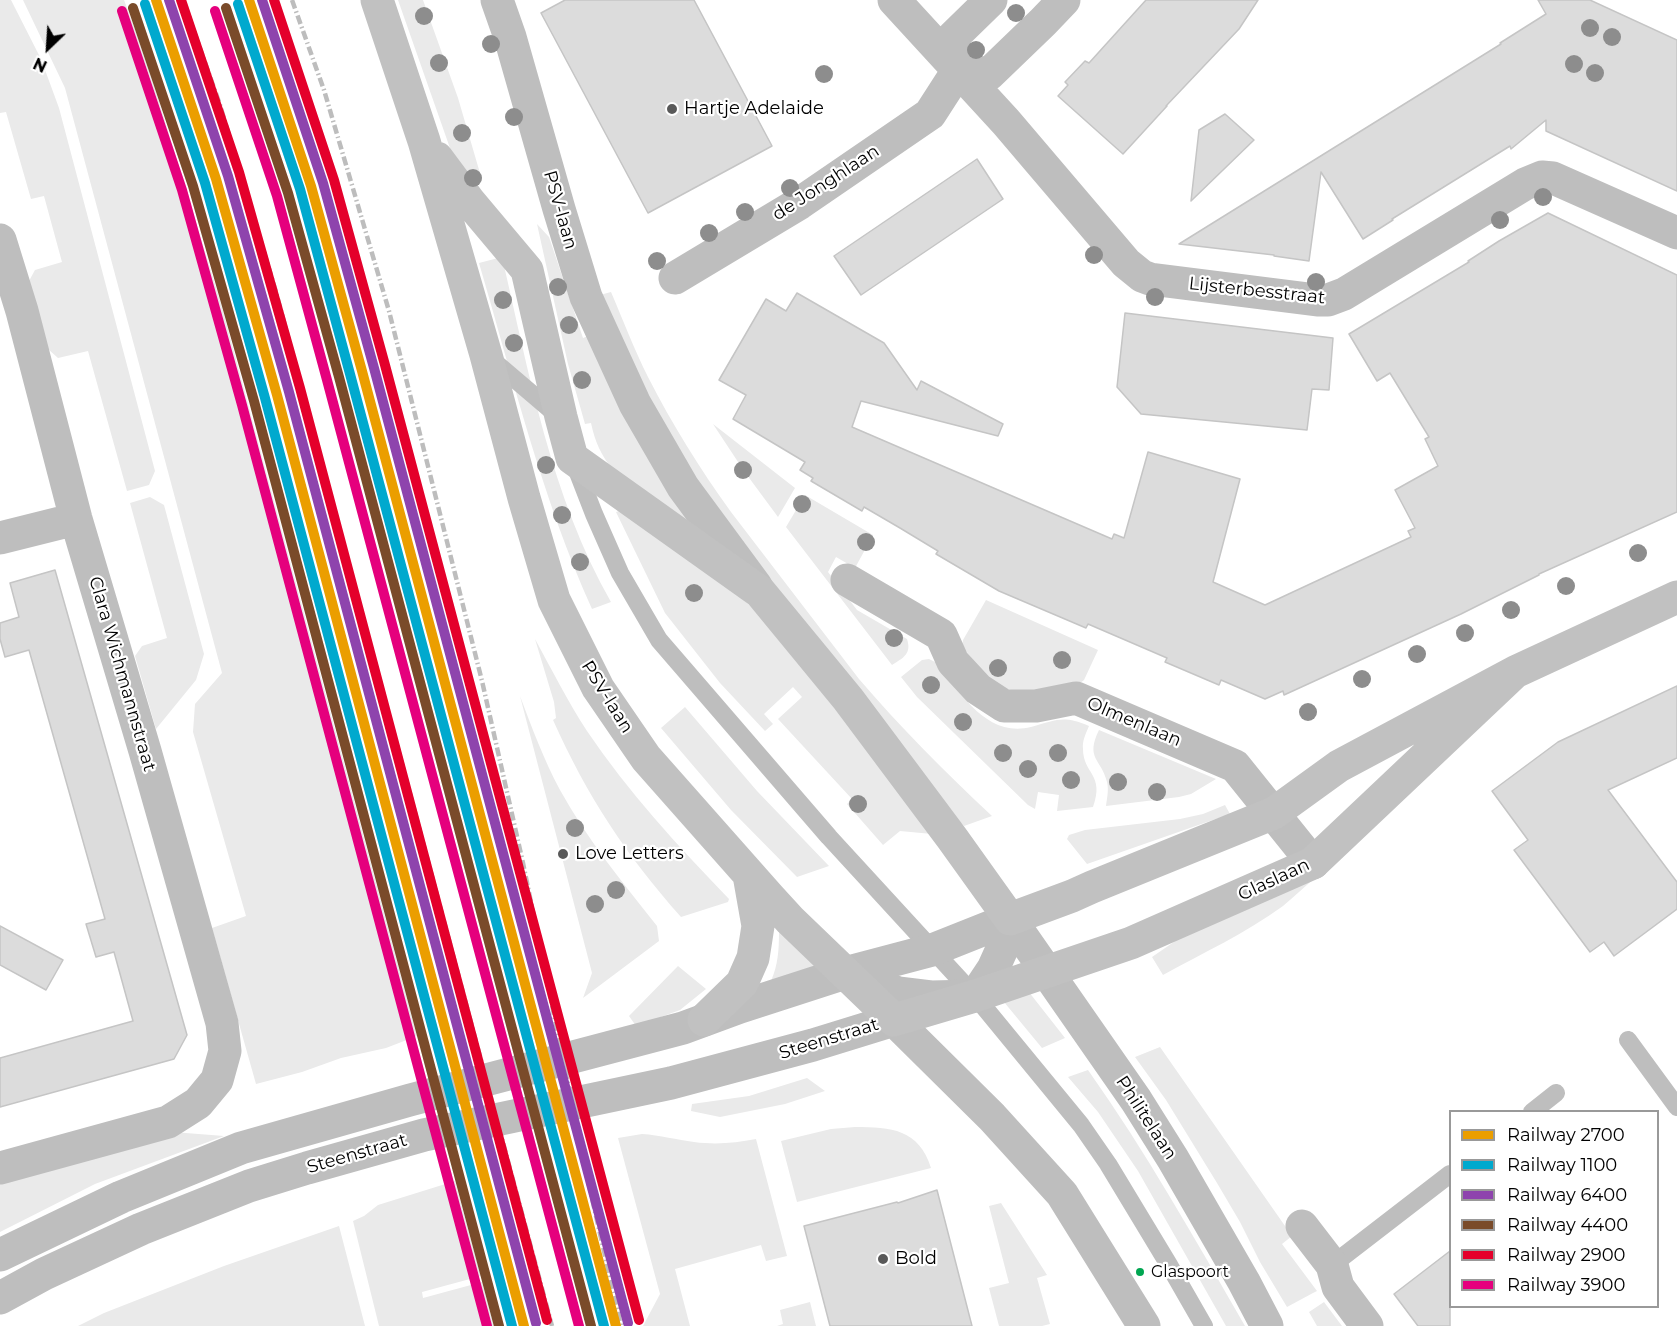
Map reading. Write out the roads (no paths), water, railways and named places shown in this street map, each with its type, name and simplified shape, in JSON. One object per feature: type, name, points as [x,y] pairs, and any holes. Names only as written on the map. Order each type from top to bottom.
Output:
[{"type":"main road","name":"PSV-laan","points":[[377,0],[424,141],[554,600],[598,688],[646,758],[790,920],[845,973]]},
{"type":"main road","name":"PSV-laan","points":[[424,141],[469,201],[527,270],[561,417],[573,458],[760,592],[848,699],[1010,920]]},
{"type":"main road","name":"Glaslaan","points":[[1010,920],[1274,813],[1339,766],[1515,672],[1677,597]]},
{"type":"main road","name":"Glaslaan","points":[[975,996],[1131,943],[1313,863],[1515,672]]},
{"type":"main road","points":[[704,1020],[742,983],[753,958],[758,926],[749,875]]},
{"type":"main road","points":[[845,973],[896,1006]]},
{"type":"main road","name":"Steenstraat","points":[[896,1006],[975,996]]},
{"type":"street","name":"PSV-laan","points":[[497,0],[510,37],[586,297],[634,404],[677,476],[760,592]]},
{"type":"street","points":[[894,0],[959,69],[988,74],[1044,22],[1064,0]]},
{"type":"street","points":[[959,69],[953,37],[991,0]]},
{"type":"street","name":"Lijsterbesstraat","points":[[959,69],[1125,263],[1150,279],[1328,300],[1344,294],[1525,184],[1542,177],[1553,178],[1677,233]]},
{"type":"street","name":"de Jonghlaan","points":[[675,278],[800,203],[930,114],[959,69]]},
{"type":"street","name":"Clara Wichmannstraat","points":[[0,240],[22,311],[76,519],[222,1023],[225,1051],[217,1080],[198,1103],[168,1122],[0,1168]]},
{"type":"street","points":[[0,538],[76,519]]},
{"type":"street","name":"Olmenlaan","points":[[847,580],[941,635],[953,662],[978,689],[1004,705],[1036,706],[1076,698],[1235,766],[1313,863]]},
{"type":"street","points":[[975,996],[993,969],[1002,949],[1010,920]]},
{"type":"street","name":"Glaslaan","points":[[845,973],[932,950],[1010,920]]},
{"type":"street","name":"Philitelaan","points":[[1010,920],[1136,1100],[1245,1282],[1267,1326]]},
{"type":"street","name":"Glaslaan","points":[[896,1006],[908,971],[932,950]]},
{"type":"street","name":"Steenstraat","points":[[0,1255],[121,1197],[241,1148],[410,1100],[683,1028],[845,973]]},
{"type":"street","points":[[896,1006],[1062,1194],[1144,1326]]},
{"type":"street","name":"Steenstraat","points":[[0,1298],[44,1274],[141,1230],[249,1186],[424,1135],[671,1083],[813,1045],[896,1006]]},
{"type":"street","points":[[1302,1226],[1332,1265],[1338,1287],[1367,1326]]},
{"type":"lane","points":[[486,355],[561,417]]},
{"type":"lane","name":"PSV-laan","points":[[573,458],[620,573],[659,640],[830,837],[932,950]]},
{"type":"lane","points":[[932,950],[975,996],[1081,1125],[1108,1164],[1204,1326]]},
{"type":"lane","points":[[1628,1040],[1677,1107]]},
{"type":"lane","points":[[1535,1110],[1556,1093]]},
{"type":"lane","points":[[1332,1265],[1449,1175]]},
{"type":"railway","points":[[183,0],[220,105],[276,292],[552,1326]]},
{"type":"railway","points":[[292,0],[324,90],[389,311],[482,681],[621,1326]]},
{"type":"rail line","name":"2700","points":[[156,0],[216,179],[277,395],[524,1326]]},
{"type":"rail line","name":"6400","points":[[169,0],[228,176],[289,392],[536,1323]]},
{"type":"rail line","name":"2900","points":[[181,0],[239,172],[300,388],[547,1320]]},
{"type":"rail line","name":"2700","points":[[249,0],[311,186],[616,1326]]},
{"type":"rail line","name":"6400","points":[[262,0],[323,183],[628,1323]]},
{"type":"rail line","name":"2900","points":[[274,0],[334,180],[639,1320]]},
{"type":"rail line","name":"1100","points":[[145,4],[205,183],[265,398],[512,1326]]},
{"type":"rail line","name":"1100","points":[[238,4],[300,189],[604,1326]]},
{"type":"rail line","name":"4400","points":[[133,8],[193,186],[254,401],[499,1326]]},
{"type":"rail line","name":"4400","points":[[226,8],[288,193],[339,377],[591,1326]]},
{"type":"rail line","name":"3900","points":[[122,11],[182,190],[242,405],[487,1326]]},
{"type":"rail line","name":"3900","points":[[215,11],[277,196],[579,1326]]},
{"type":"place","name":"Hartje Adelaide","points":[[672,109]]},
{"type":"place","name":"Love Letters","points":[[563,854]]},
{"type":"place","name":"Bold","points":[[883,1259]]},
{"type":"place","name":"Glaspoort","points":[[1140,1272]]}]
